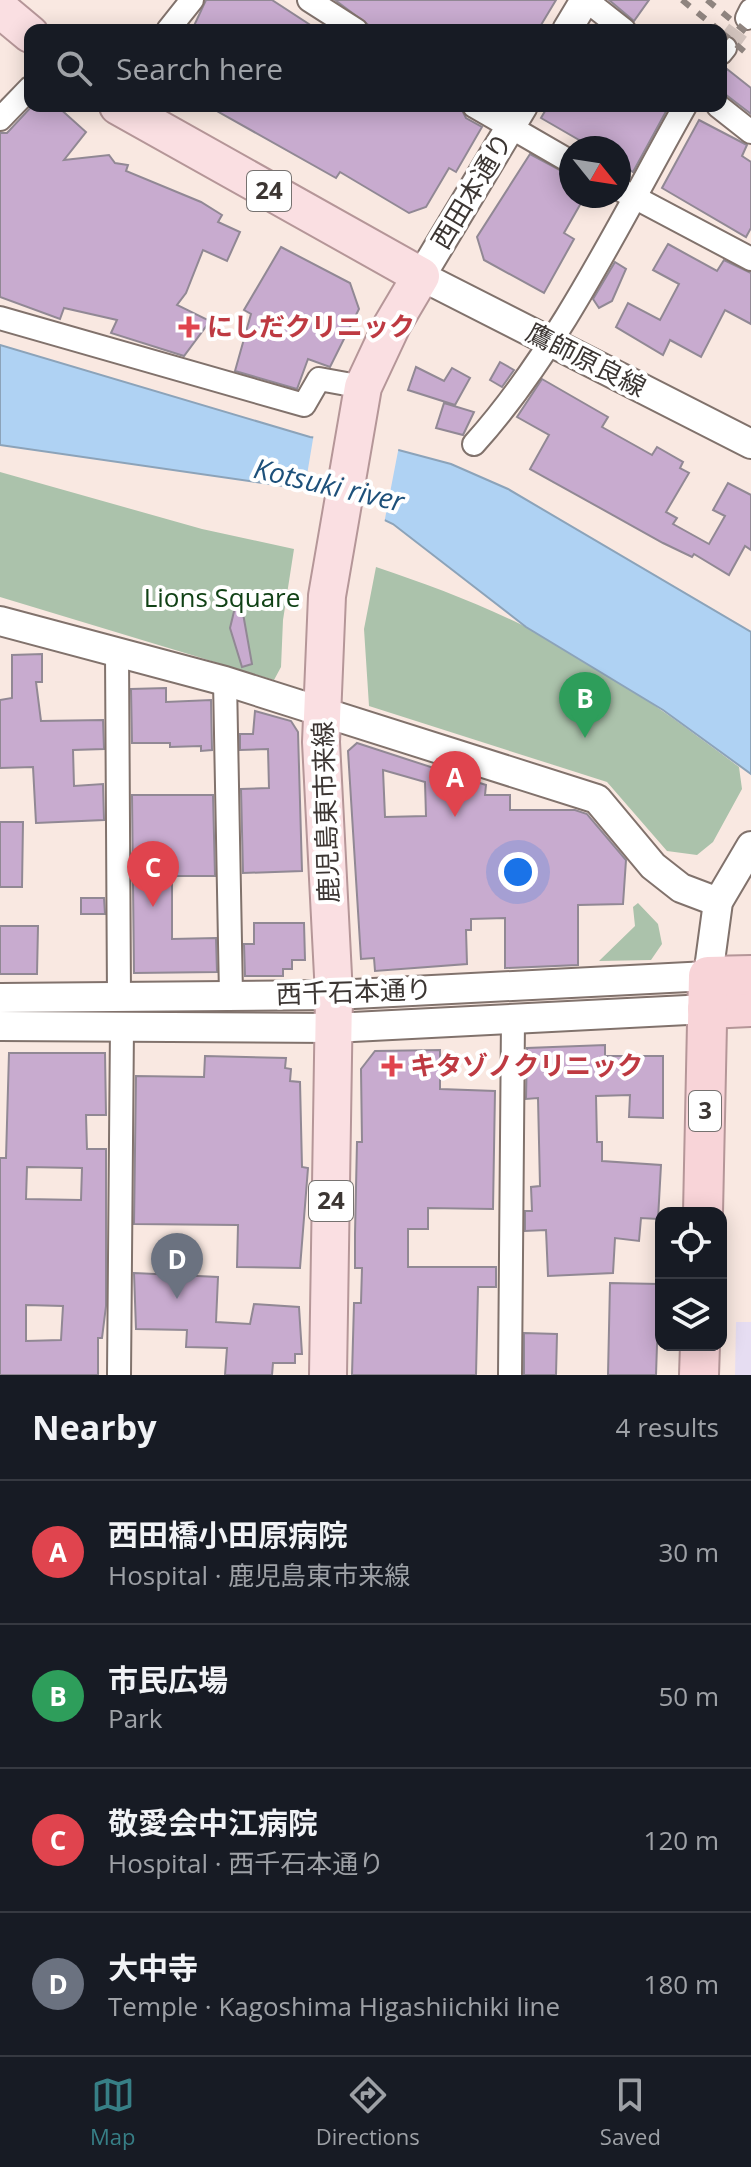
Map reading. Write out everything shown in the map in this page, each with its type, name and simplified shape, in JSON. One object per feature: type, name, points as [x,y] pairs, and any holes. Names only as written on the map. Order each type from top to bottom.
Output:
[{"type":"highway","points":[[708,992],[751,975]]},
{"type":"highway","points":[[708,992],[751,1007]]},
{"type":"highway","name":"3","points":[[703,1207],[708,992]]},
{"type":"highway","points":[[699,1375],[700,1351]]},
{"type":"main road","points":[[0,9],[24,29]]},
{"type":"main road","name":"24","points":[[129,112],[421,276],[392,325],[360,404]]},
{"type":"main road","name":"鹿児島東市来線","points":[[333,1011],[322,710],[327,596],[360,404]]},
{"type":"main road","name":"24","points":[[328,1375],[333,1011]]},
{"type":"street","points":[[173,24],[192,0]]},
{"type":"street","points":[[309,0],[347,24]]},
{"type":"street","points":[[571,24],[585,0],[616,24]]},
{"type":"street","points":[[0,119],[24,94]]},
{"type":"street","points":[[631,187],[681,112]]},
{"type":"street","points":[[726,112],[751,132]]},
{"type":"street","points":[[516,117],[559,152]]},
{"type":"street","name":"西田本通り","points":[[421,276],[516,117]]},
{"type":"street","points":[[631,195],[751,259]]},
{"type":"street","points":[[474,444],[510,404],[550,341],[619,208]]},
{"type":"street","name":"鷹師原良線","points":[[421,276],[751,444]]},
{"type":"street","points":[[0,318],[304,405],[319,379],[360,404]]},
{"type":"street","points":[[0,621],[225,681],[597,799],[653,866],[681,888],[718,902]]},
{"type":"street","points":[[117,653],[119,997]]},
{"type":"street","points":[[225,681],[231,995]]},
{"type":"street","points":[[708,992],[718,902],[751,846]]},
{"type":"street","name":"西千石本通り","points":[[0,998],[231,995],[333,1011],[513,1019],[708,992]]},
{"type":"street","name":"西千石本通り","points":[[0,1026],[122,1026],[333,1011],[708,992]]},
{"type":"street","points":[[510,1375],[513,1019]]},
{"type":"street","points":[[119,1375],[122,1026]]},
{"type":"shaded area","points":[[736,1322],[751,1322],[751,1375],[735,1375]]},
{"type":"green space","name":"Lions Square","points":[[0,472],[202,529],[294,549],[283,620],[281,667],[274,680],[0,597]]},
{"type":"green space","points":[[376,567],[469,601],[552,641],[634,692],[739,767],[742,789],[713,842],[697,855],[667,851],[607,782],[369,706],[364,629]]},
{"type":"green space","points":[[638,903],[658,924],[662,944],[651,960],[599,961],[635,926],[633,907]]},
{"type":"water","name":"Kotsuki river","points":[[0,345],[310,437],[391,448],[451,464],[508,489],[751,632],[751,774],[663,710],[526,627],[393,524],[326,492],[0,445]]},
{"type":"pier","points":[[314,433],[399,446],[384,524],[325,496],[304,493]]},
{"type":"building","points":[[206,0],[272,0],[309,24],[195,24]]},
{"type":"building","points":[[335,0],[556,0],[542,24],[367,24]]},
{"type":"building","points":[[609,0],[649,0],[634,21]]},
{"type":"building","points":[[727,69],[751,88],[751,114],[727,96]]},
{"type":"building","points":[[26,112],[64,112],[86,132],[64,160],[109,155],[115,163],[128,165],[126,171],[201,202],[222,215],[218,222],[240,232],[227,261],[203,250],[186,293],[177,305],[210,321],[184,356],[111,333],[117,320],[64,308],[60,319],[0,297],[0,133],[7,133]]},
{"type":"building","points":[[219,112],[463,112],[466,118],[482,127],[456,172],[449,168],[426,207],[409,213],[340,172],[336,178]]},
{"type":"building","points":[[544,112],[666,112],[633,172],[631,136],[572,136],[541,118]]},
{"type":"building","points":[[699,120],[747,145],[742,156],[751,162],[751,228],[746,237],[662,188]]},
{"type":"building","points":[[530,154],[559,170],[559,208],[578,208],[564,233],[574,239],[544,293],[484,260],[477,237]]},
{"type":"building","points":[[668,244],[717,271],[724,260],[751,273],[751,324],[725,310],[701,357],[670,340],[663,355],[616,327],[628,303],[660,320],[679,284],[653,270]]},
{"type":"building","points":[[281,247],[350,283],[359,309],[330,367],[308,359],[297,389],[235,371],[251,314],[244,310]]},
{"type":"building","points":[[615,262],[626,269],[612,301],[599,308],[593,299]]},
{"type":"building","points":[[500,362],[514,370],[502,387],[490,380]]},
{"type":"building","points":[[416,367],[444,381],[452,368],[470,378],[455,405],[408,390]]},
{"type":"building","points":[[542,379],[608,417],[602,427],[652,455],[657,447],[683,462],[680,468],[689,473],[666,512],[677,518],[673,524],[709,544],[725,516],[713,510],[728,483],[751,495],[751,550],[745,546],[729,575],[694,554],[692,557],[663,543],[530,469],[549,435],[517,417]]},
{"type":"building","points":[[444,403],[474,412],[463,435],[436,428]]},
{"type":"building","points":[[239,591],[252,664],[242,667],[230,628]]},
{"type":"building","points":[[42,654],[42,682],[36,682],[41,721],[103,720],[104,749],[73,750],[74,786],[103,784],[104,820],[36,823],[33,767],[0,768],[0,700],[12,698],[12,655]]},
{"type":"building","points":[[166,688],[166,702],[211,700],[212,750],[201,751],[201,746],[170,747],[170,743],[132,743],[131,689]]},
{"type":"building","points":[[255,711],[291,721],[298,732],[302,871],[243,873],[241,789],[269,788],[268,749],[240,750],[240,734],[253,734]]},
{"type":"building","points":[[357,743],[486,785],[485,795],[510,795],[510,810],[575,810],[587,814],[626,860],[623,904],[578,905],[578,965],[505,968],[505,918],[471,919],[471,930],[466,930],[467,964],[375,971],[374,958],[361,959],[348,751]],"holes":[[[383,770],[425,782],[426,816],[385,817]]]},
{"type":"building","points":[[132,795],[213,795],[215,876],[172,876],[172,939],[216,938],[217,972],[134,973]]},
{"type":"building","points":[[0,822],[23,822],[22,887],[0,887]]},
{"type":"building","points":[[81,898],[104,898],[105,914],[81,914]]},
{"type":"building","points":[[254,923],[304,923],[305,960],[292,960],[292,969],[283,969],[283,976],[245,976],[244,944],[254,944]]},
{"type":"building","points":[[0,926],[38,926],[37,974],[0,974]]},
{"type":"building","points":[[605,1045],[605,1056],[663,1056],[663,1118],[629,1117],[630,1095],[596,1096],[597,1142],[602,1142],[602,1161],[661,1165],[655,1219],[641,1218],[639,1241],[615,1238],[613,1273],[548,1276],[546,1230],[525,1231],[525,1211],[532,1211],[531,1187],[540,1186],[538,1098],[526,1099],[527,1048]]},
{"type":"building","points":[[440,1050],[440,1089],[495,1091],[493,1209],[428,1208],[428,1229],[408,1229],[408,1267],[496,1267],[496,1287],[478,1287],[476,1375],[352,1375],[354,1303],[361,1303],[362,1268],[355,1268],[355,1234],[357,1142],[362,1142],[361,1069],[375,1051]]},
{"type":"building","points":[[9,1053],[105,1053],[106,1115],[86,1115],[87,1149],[106,1149],[106,1306],[102,1338],[98,1338],[98,1375],[0,1375],[0,1158],[6,1158]],"holes":[[[27,1167],[82,1168],[81,1200],[26,1199]],[[26,1305],[63,1306],[61,1340],[26,1341]]]},
{"type":"building","points":[[205,1056],[286,1058],[285,1068],[291,1069],[290,1081],[300,1082],[302,1167],[308,1168],[300,1268],[237,1267],[238,1225],[134,1224],[136,1076],[204,1077]]},
{"type":"building","points":[[134,1273],[218,1277],[216,1322],[250,1324],[254,1304],[299,1307],[302,1354],[295,1354],[295,1363],[273,1363],[272,1375],[225,1375],[227,1348],[186,1347],[187,1330],[136,1329]]},
{"type":"building","points":[[610,1283],[655,1284],[656,1375],[608,1375]]},
{"type":"building","points":[[524,1333],[557,1334],[556,1375],[524,1375]]},
{"type":"tunnel","points":[[727,45],[747,18]]},
{"type":"railway","points":[[682,0],[712,24]]},
{"type":"railway","points":[[707,0],[751,36]]},
{"type":"railway","points":[[727,37],[751,57]]},
{"type":"place","name":"にしだクリニック","points":[[189,327]]},
{"type":"place","name":"市民広場","points":[[585,738]]},
{"type":"place","name":"西田橋小田原病院","points":[[455,817]]},
{"type":"place","name":"敬愛会中江病院","points":[[153,907]]},
{"type":"place","name":"キタゾノクリニック","points":[[392,1066]]},
{"type":"place","name":"大中寺","points":[[177,1299]]}]
